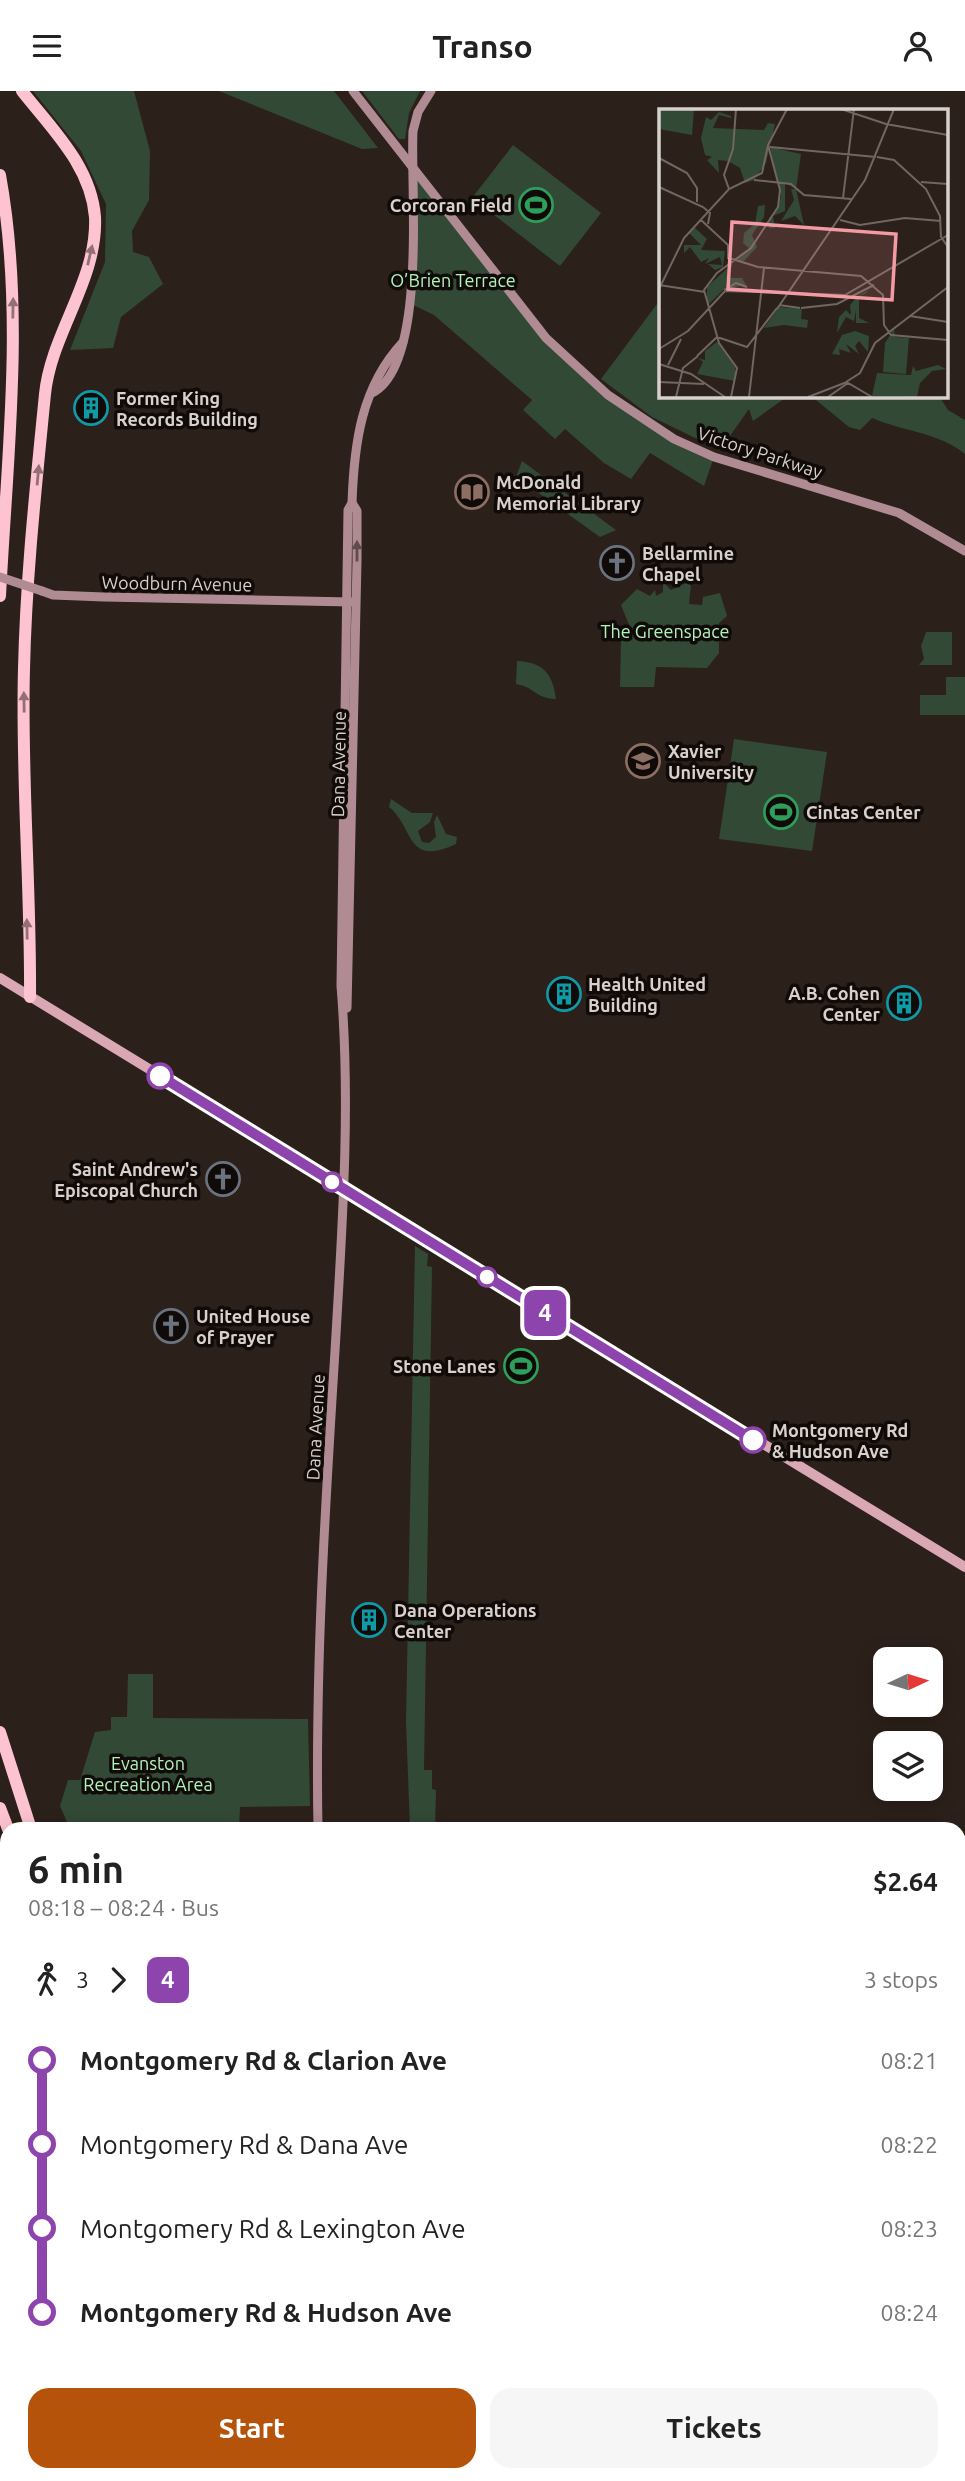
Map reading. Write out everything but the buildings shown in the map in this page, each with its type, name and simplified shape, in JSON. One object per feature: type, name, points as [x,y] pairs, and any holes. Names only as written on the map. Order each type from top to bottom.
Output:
[{"type":"highway","points":[[22,91],[77,160],[91,196],[95,222],[90,260],[48,372],[32,538],[24,669],[30,997]]},
{"type":"highway","points":[[0,175],[12,255],[14,304],[0,596]]},
{"type":"highway","points":[[0,1733],[29,1822]]},
{"type":"main road","points":[[1,978],[342,1189],[965,1567]]},
{"type":"street","name":"Victory Parkway","points":[[353,91],[547,338],[581,372],[624,407],[674,439],[714,457],[899,513],[965,551]]},
{"type":"street","name":"Dana Avenue","points":[[318,1822],[317,1719],[342,1189],[344,1028],[350,971],[351,602],[348,510],[352,503],[356,441],[375,377],[403,342],[413,284],[415,121],[431,91]]},
{"type":"street","points":[[413,202],[435,197]]},
{"type":"street","name":"Woodburn Avenue","points":[[0,577],[52,595],[351,602]]},
{"type":"green space","points":[[33,91],[134,91],[150,151],[149,200],[132,231],[133,252],[149,257],[163,284],[121,317],[113,348],[70,350],[105,262],[106,204],[81,151]]},
{"type":"green space","points":[[219,91],[334,91],[378,148],[362,149]]},
{"type":"green space","points":[[362,91],[420,91],[409,113],[405,139],[399,139]]},
{"type":"green space","name":"Corcoran Field","points":[[513,145],[601,213],[560,266],[472,198]]},
{"type":"green space","name":"O’Brien Terrace","points":[[413,170],[546,338],[624,407],[714,457],[704,486],[650,453],[631,479],[604,463],[565,429],[555,439],[523,410],[532,400],[434,315],[411,304]]},
{"type":"green space","points":[[659,301],[659,397],[787,397],[753,421],[749,409],[720,450],[652,417],[601,379]]},
{"type":"green space","points":[[812,397],[940,397],[948,410],[965,420],[965,454],[944,441],[872,418],[860,430],[849,427]]},
{"type":"green space","points":[[522,461],[616,530],[600,537],[516,477]]},
{"type":"green space","name":"The Greenspace","points":[[663,582],[671,590],[686,583],[691,585],[689,604],[702,605],[703,597],[720,593],[727,616],[719,623],[719,653],[707,668],[656,667],[654,687],[620,687],[621,640],[630,627],[621,605],[637,589],[650,596],[655,590],[656,596],[663,592]]},
{"type":"green space","points":[[926,632],[952,632],[952,665],[919,665],[924,659],[921,646]]},
{"type":"green space","points":[[517,661],[534,664],[545,671],[552,683],[556,699],[543,697],[516,684]]},
{"type":"green space","points":[[946,677],[965,677],[965,715],[920,715],[920,695],[946,695]]},
{"type":"green space","points":[[734,739],[827,752],[812,851],[719,839]]},
{"type":"green space","points":[[391,799],[412,813],[433,813],[430,822],[418,831],[422,842],[429,843],[436,837],[434,822],[437,815],[446,834],[457,837],[456,844],[440,850],[428,851],[419,848],[389,807]]},
{"type":"green space","points":[[415,1246],[428,1254],[427,1266],[432,1267],[424,1770],[432,1770],[432,1789],[436,1790],[435,1822],[410,1822],[406,1722]]},
{"type":"green space","name":"Evanston Recreation Area","points":[[128,1674],[153,1674],[153,1718],[308,1719],[310,1806],[240,1807],[239,1822],[67,1822],[60,1806],[68,1780],[80,1780],[95,1732],[111,1730],[111,1717],[127,1717]]},
{"type":"bus line","name":"4","points":[[160,1076],[753,1440]]},
{"type":"place","name":"Corcoran Field","points":[[536,205]]},
{"type":"place","name":"Former King Records Building","points":[[91,408]]},
{"type":"place","name":"McDonald Memorial Library","points":[[472,492]]},
{"type":"place","name":"Bellarmine Chapel","points":[[617,563]]},
{"type":"place","name":"Xavier University","points":[[643,761]]},
{"type":"place","name":"Cintas Center","points":[[781,812]]},
{"type":"place","name":"Health United Building","points":[[564,994]]},
{"type":"place","name":"A.B. Cohen Center","points":[[904,1003]]},
{"type":"place","name":"Saint Andrew's Episcopal Church","points":[[223,1179]]},
{"type":"place","name":"United House of Prayer","points":[[171,1326]]},
{"type":"place","name":"Stone Lanes","points":[[521,1366]]},
{"type":"place","name":"Montgomery Rd & Hudson Ave","points":[[753,1440]]},
{"type":"place","name":"Dana Operations Center","points":[[369,1620]]}]
